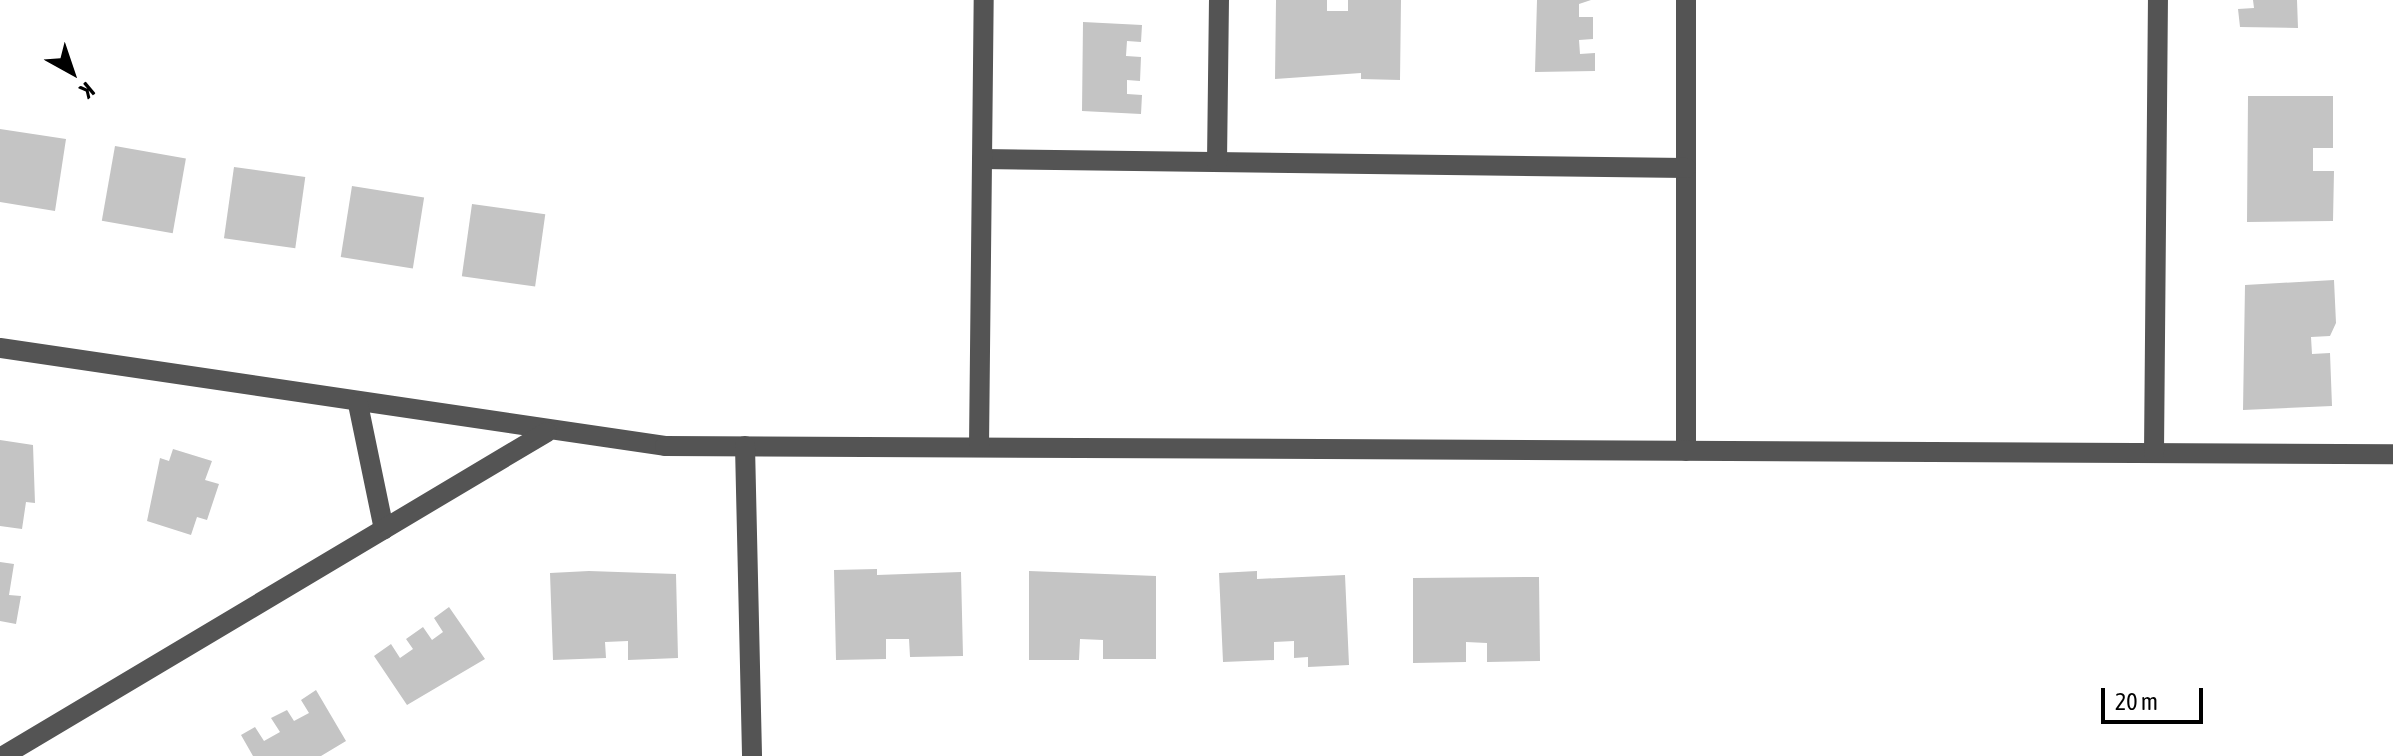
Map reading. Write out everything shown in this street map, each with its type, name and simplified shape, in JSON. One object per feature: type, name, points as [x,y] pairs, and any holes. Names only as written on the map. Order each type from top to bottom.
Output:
[{"type":"street","points":[[979,447],[984,0]]},
{"type":"street","points":[[1217,162],[1219,0]]},
{"type":"street","points":[[1686,0],[1686,451]]},
{"type":"street","points":[[2154,453],[2158,0]]},
{"type":"street","points":[[982,159],[1686,168]]},
{"type":"street","points":[[0,348],[547,432],[745,446],[2393,454]]},
{"type":"street","points":[[358,404],[384,529]]},
{"type":"street","points":[[3,756],[547,432]]},
{"type":"street","points":[[745,446],[752,756]]},
{"type":"building","points":[[1276,0],[1327,0],[1327,11],[1348,11],[1348,0],[1401,0],[1400,80],[1361,79],[1361,73],[1275,79]]},
{"type":"building","points":[[1537,0],[1591,0],[1579,4],[1579,17],[1593,17],[1593,39],[1579,40],[1580,54],[1595,53],[1595,71],[1535,72]]},
{"type":"building","points":[[2253,0],[2297,0],[2298,28],[2240,27],[2238,9],[2254,8]]},
{"type":"building","points":[[1083,22],[1142,25],[1141,42],[1127,41],[1126,56],[1141,57],[1140,81],[1127,80],[1127,94],[1142,95],[1141,114],[1082,111]]},
{"type":"building","points":[[2248,96],[2333,96],[2333,148],[2313,148],[2313,171],[2334,171],[2333,221],[2247,222]]},
{"type":"building","points":[[0,129],[66,139],[55,211],[0,202]]},
{"type":"building","points":[[115,146],[186,159],[173,233],[102,221]]},
{"type":"building","points":[[234,167],[305,177],[295,248],[224,238]]},
{"type":"building","points":[[352,186],[424,197],[413,269],[341,257]]},
{"type":"building","points":[[472,204],[545,214],[535,287],[462,276]]},
{"type":"building","points":[[2334,280],[2336,323],[2330,336],[2311,337],[2312,354],[2330,353],[2332,406],[2243,410],[2245,285]]},
{"type":"building","points":[[0,440],[33,445],[35,503],[26,502],[22,529],[0,526]]},
{"type":"building","points":[[173,449],[212,461],[205,480],[219,484],[207,520],[197,517],[191,535],[147,521],[160,458],[169,461]]},
{"type":"building","points":[[0,562],[14,564],[9,595],[21,596],[16,624],[0,621]]},
{"type":"building","points":[[877,569],[877,575],[961,572],[963,656],[910,657],[909,639],[886,639],[886,659],[836,660],[834,570]]},
{"type":"building","points":[[1029,571],[1156,576],[1156,659],[1103,659],[1103,640],[1080,639],[1079,660],[1029,660]]},
{"type":"building","points":[[1257,571],[1257,579],[1345,575],[1349,665],[1308,667],[1308,657],[1294,658],[1294,641],[1274,642],[1274,660],[1223,662],[1219,573]]},
{"type":"building","points":[[550,573],[676,574],[678,658],[628,660],[628,641],[605,642],[606,658],[553,660]]},
{"type":"building","points":[[1539,577],[1540,661],[1487,662],[1487,643],[1466,642],[1466,662],[1413,663],[1413,578]]},
{"type":"building","points":[[449,607],[485,659],[407,705],[374,656],[391,644],[400,658],[413,649],[406,639],[423,627],[432,640],[443,632],[434,618]]},
{"type":"building","points":[[316,690],[346,741],[321,756],[253,756],[241,735],[255,727],[264,741],[280,732],[271,718],[287,710],[294,721],[309,713],[301,700]]}]
